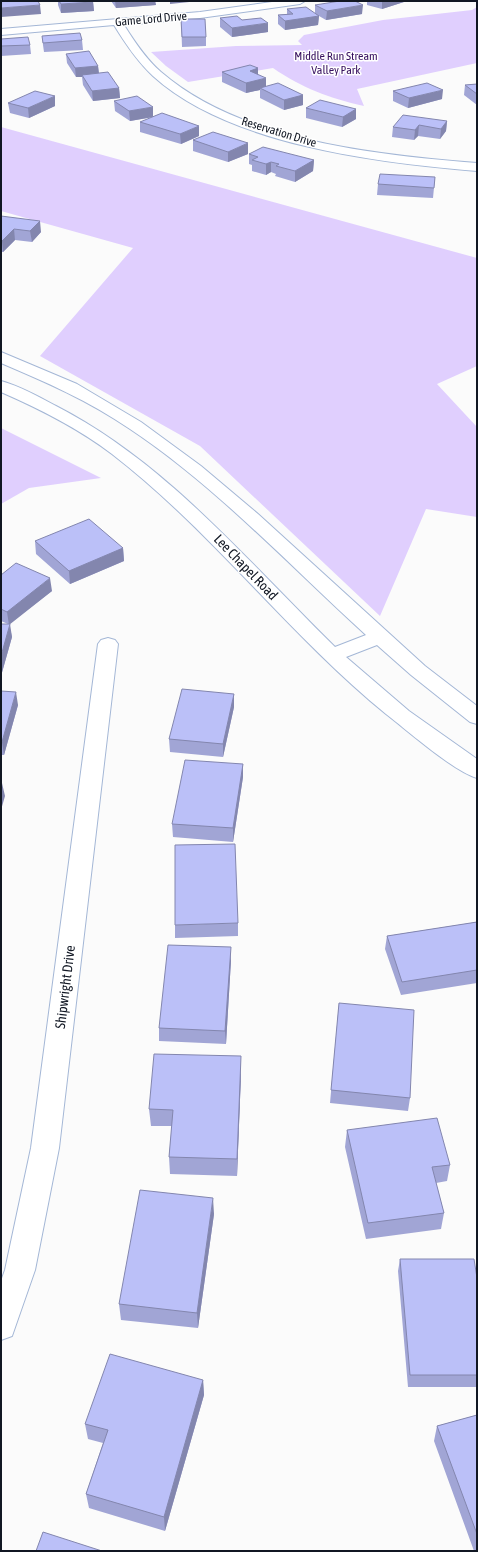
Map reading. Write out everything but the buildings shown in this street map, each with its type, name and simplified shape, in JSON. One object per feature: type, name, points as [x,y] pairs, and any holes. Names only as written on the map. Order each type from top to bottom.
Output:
[{"type":"street","name":"Game Lord Drive","points":[[1,32],[234,11],[300,1]]},
{"type":"street","name":"Reservation Drive","points":[[117,22],[141,58],[159,76],[186,95],[230,117],[275,133],[357,153],[419,162],[477,167]]},
{"type":"street","points":[[1,357],[53,377],[91,397],[130,420],[196,469],[252,516],[379,638],[443,692],[477,717]]},
{"type":"street","name":"Lee Chapel Road","points":[[1,386],[79,425],[134,464],[211,532],[332,655],[400,713],[477,770]]},
{"type":"street","points":[[332,655],[379,638]]},
{"type":"street","name":"Shipwright Drive","points":[[1,1325],[20,1270],[46,1148],[108,644]]},
{"type":"green space","name":"Middle Run Stream Valley Park","points":[[477,7],[477,63],[357,89],[364,106],[339,100],[316,92],[273,68],[188,82],[166,66],[151,52],[236,46],[302,45],[298,41],[304,35],[383,20],[472,10]]},
{"type":"green space","points":[[1,127],[477,258],[477,366],[437,384],[477,427],[477,517],[426,509],[380,616],[200,446],[40,356],[133,248],[1,211]]},
{"type":"green space","points":[[1,428],[101,478],[29,488],[1,504]]}]
